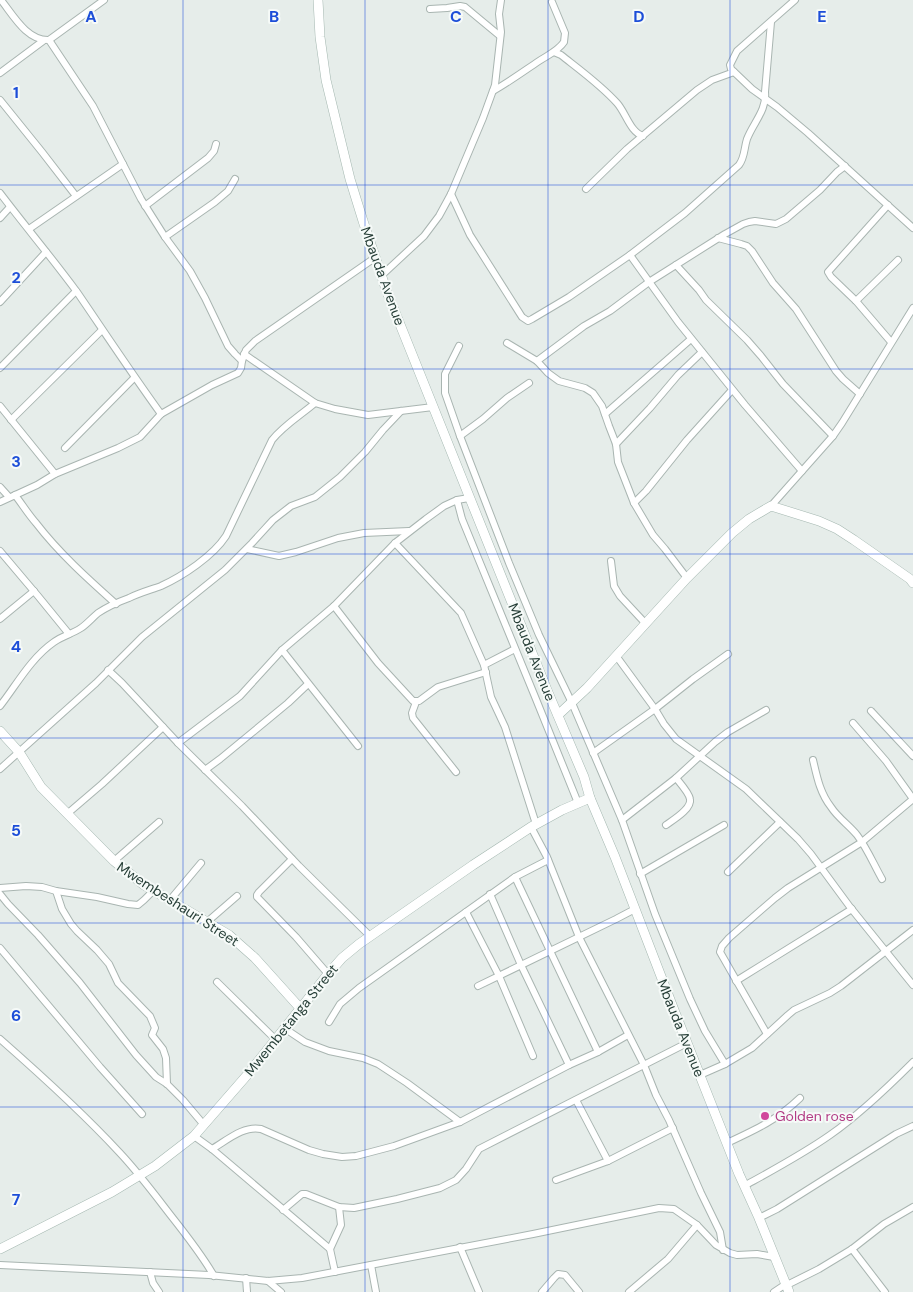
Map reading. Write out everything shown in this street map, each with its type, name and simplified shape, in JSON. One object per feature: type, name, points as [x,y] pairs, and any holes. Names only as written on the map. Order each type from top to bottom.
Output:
[{"type":"street","points":[[1,0],[23,28],[31,35],[46,40],[93,106],[145,206],[190,272],[228,346],[243,358],[316,403],[335,409],[368,414],[433,407]]},
{"type":"street","points":[[0,73],[104,0]]},
{"type":"street","name":"Mbauda Avenue","points":[[318,0],[320,38],[326,80],[350,179],[387,292],[469,498],[584,777],[590,798],[616,857],[687,1043],[787,1288]]},
{"type":"street","points":[[382,275],[424,236],[440,216],[451,194],[495,85],[500,36],[499,14],[501,0]]},
{"type":"street","points":[[795,0],[737,51],[730,64],[731,69],[752,89],[808,132],[913,228]]},
{"type":"street","points":[[493,91],[562,46],[565,38],[562,25],[552,2]]},
{"type":"street","points":[[430,9],[465,6],[500,36]]},
{"type":"street","points":[[451,194],[470,235],[522,317],[528,321],[562,301],[630,255],[685,213],[739,165],[742,161],[747,140],[762,111],[766,98],[771,22]]},
{"type":"street","points":[[554,52],[561,55],[606,92],[622,110],[637,133],[644,136]]},
{"type":"street","points":[[586,189],[627,149],[698,90],[712,80],[734,72]]},
{"type":"street","points":[[0,100],[76,196]]},
{"type":"street","points":[[145,206],[208,158],[214,151],[216,144]]},
{"type":"street","points":[[29,229],[123,164]]},
{"type":"street","points":[[537,361],[584,326],[610,311],[649,282],[718,238],[749,222],[778,224],[820,190],[845,166]]},
{"type":"street","points":[[165,237],[228,191],[235,179]]},
{"type":"street","points":[[0,193],[76,292],[134,378],[161,414]]},
{"type":"street","points":[[888,205],[828,272],[891,342]]},
{"type":"street","points":[[0,218],[10,207]]},
{"type":"street","points":[[718,238],[742,244],[752,251],[773,283],[796,309],[836,371],[860,394]]},
{"type":"street","points":[[0,302],[46,252]]},
{"type":"street","points":[[630,255],[678,322],[732,390],[802,472]]},
{"type":"street","points":[[0,502],[55,474],[140,437],[161,414],[212,385],[238,373],[246,350],[255,341],[376,257]]},
{"type":"street","points":[[856,302],[898,260]]},
{"type":"street","points":[[676,265],[706,300],[747,340],[782,384],[833,436]]},
{"type":"street","points":[[0,368],[76,292]]},
{"type":"street","points":[[558,715],[617,657],[687,578],[732,533],[749,519],[772,506],[802,472],[847,417],[913,308]]},
{"type":"street","points":[[11,420],[102,330]]},
{"type":"street","points":[[605,414],[691,338]]},
{"type":"street","points":[[507,343],[537,361],[559,381],[585,388],[593,393],[605,414],[616,444],[618,462],[634,503],[653,535],[687,578]]},
{"type":"street","points":[[459,346],[445,374],[445,393],[460,436],[539,635],[572,703],[622,820],[655,914],[693,1007],[704,1031],[725,1064]]},
{"type":"street","points":[[616,444],[678,375],[702,352]]},
{"type":"street","points":[[65,448],[134,378]]},
{"type":"street","points":[[460,436],[483,420],[507,398],[529,383]]},
{"type":"street","points":[[634,503],[732,390]]},
{"type":"street","points":[[0,706],[28,667],[45,648],[56,640],[82,628],[98,614],[116,604],[162,585],[182,574],[220,545],[272,440],[281,429],[316,403]]},
{"type":"street","points":[[0,406],[55,474]]},
{"type":"street","points":[[0,769],[96,683],[142,637],[225,570],[273,520],[291,506],[315,497],[340,477],[401,411]]},
{"type":"street","points":[[0,487],[12,496],[67,558],[116,604]]},
{"type":"street","points":[[178,743],[240,696],[282,650],[334,606],[394,544],[438,510],[457,500],[469,498]]},
{"type":"street","points":[[457,500],[462,519],[578,803]]},
{"type":"street","points":[[772,506],[819,521],[837,529],[910,579],[913,583]]},
{"type":"street","points":[[247,549],[279,556],[338,538],[364,533],[410,531]]},
{"type":"street","points":[[394,544],[461,613],[484,665],[491,697],[505,727],[533,826],[580,937],[644,1065],[656,1095],[720,1232],[723,1250]]},
{"type":"street","points":[[0,551],[69,634]]},
{"type":"street","points":[[612,561],[614,586],[620,596],[646,624]]},
{"type":"street","points":[[0,619],[34,591]]},
{"type":"street","points":[[334,606],[378,663],[409,698],[416,702]]},
{"type":"street","points":[[484,665],[515,649]]},
{"type":"street","points":[[282,650],[358,746]]},
{"type":"street","points":[[593,753],[728,654]]},
{"type":"street","points":[[617,657],[676,738],[746,789],[798,839],[913,985]]},
{"type":"street","points":[[108,670],[292,859],[370,936]]},
{"type":"street","points":[[456,772],[413,718],[412,713],[416,702],[438,687],[486,672]]},
{"type":"street","points":[[205,770],[288,703],[308,684]]},
{"type":"street","points":[[622,820],[676,778],[728,732],[766,710]]},
{"type":"street","points":[[871,711],[913,756]]},
{"type":"street","points":[[767,1034],[720,952],[722,946],[788,888],[862,842],[912,801],[886,761],[854,723]]},
{"type":"street","points":[[67,814],[163,727]]},
{"type":"street","name":"Mwembeshauri Street","points":[[0,731],[19,752],[41,787],[114,861],[144,885],[230,935],[255,958],[300,1008]]},
{"type":"street","points":[[813,760],[818,782],[826,800],[862,842],[882,879]]},
{"type":"street","points":[[666,825],[684,811],[689,804],[690,798],[676,778]]},
{"type":"street","name":"Mwembetanga Street","points":[[0,1249],[112,1192],[168,1157],[194,1136],[204,1125],[342,958],[370,936],[472,865],[533,826],[562,810],[590,798]]},
{"type":"street","points":[[114,861],[158,822]]},
{"type":"street","points":[[728,872],[780,822]]},
{"type":"street","points":[[640,874],[724,825]]},
{"type":"street","points":[[292,859],[259,892],[257,897],[296,937],[328,974]]},
{"type":"street","points":[[329,1022],[340,1004],[359,988],[515,877],[548,860]]},
{"type":"street","points":[[170,900],[201,863]]},
{"type":"street","points":[[515,877],[598,1052]]},
{"type":"street","points":[[0,888],[42,887],[138,905],[154,890]]},
{"type":"street","points":[[56,891],[62,910],[71,924],[109,964],[118,983],[152,1020],[155,1028],[152,1035],[163,1049],[166,1058],[167,1084]]},
{"type":"street","points":[[0,894],[80,982],[136,1055],[156,1077],[167,1084],[183,1100],[204,1125]]},
{"type":"street","points":[[490,894],[569,1065]]},
{"type":"street","points":[[207,922],[236,896]]},
{"type":"street","points":[[478,986],[635,909]]},
{"type":"street","points":[[736,981],[852,909]]},
{"type":"street","points":[[466,912],[499,976],[534,1056]]},
{"type":"street","points":[[700,1075],[725,1064],[752,1048],[788,1014],[830,992],[913,930]]},
{"type":"street","points":[[0,948],[142,1114]]},
{"type":"street","points":[[217,982],[275,1039]]},
{"type":"street","points":[[284,1028],[305,1042],[329,1051],[363,1058],[378,1064],[407,1082],[460,1122]]},
{"type":"street","points":[[212,1149],[243,1131],[255,1128],[316,1152],[342,1157],[356,1156],[394,1146],[460,1122],[628,1035]]},
{"type":"street","points":[[0,1039],[120,1152],[190,1239],[214,1276]]},
{"type":"street","points":[[283,1210],[302,1194],[338,1207],[354,1208],[440,1188],[456,1180],[479,1149],[687,1043]]},
{"type":"street","points":[[744,1186],[787,1162],[834,1132],[913,1062]]},
{"type":"street","points":[[727,1143],[760,1128],[800,1098]]},
{"type":"street","points":[[576,1100],[608,1161]]},
{"type":"street","points":[[759,1218],[777,1209],[896,1134],[913,1126]]},
{"type":"street","points":[[556,1180],[608,1161],[673,1128]]},
{"type":"street","points":[[194,1136],[212,1149],[330,1249]]},
{"type":"street","points":[[335,1272],[330,1249],[341,1225],[338,1207]]},
{"type":"street","points":[[774,1292],[787,1288],[787,1285],[819,1269],[852,1249],[884,1224],[913,1207]]},
{"type":"street","points":[[0,1265],[268,1280],[302,1278],[659,1208],[674,1209],[697,1225],[723,1250],[737,1255],[757,1254],[774,1256]]},
{"type":"street","points":[[629,1292],[668,1259],[697,1225]]},
{"type":"street","points":[[460,1248],[479,1292]]},
{"type":"street","points":[[852,1249],[885,1292]]},
{"type":"street","points":[[371,1265],[376,1292]]},
{"type":"street","points":[[150,1272],[152,1283],[159,1292]]},
{"type":"street","points":[[542,1292],[558,1274],[565,1275],[579,1292]]},
{"type":"street","points":[[246,1278],[247,1292]]},
{"type":"street","points":[[268,1280],[281,1292]]},
{"type":"place","name":"Golden rose","points":[[765,1116]]}]
